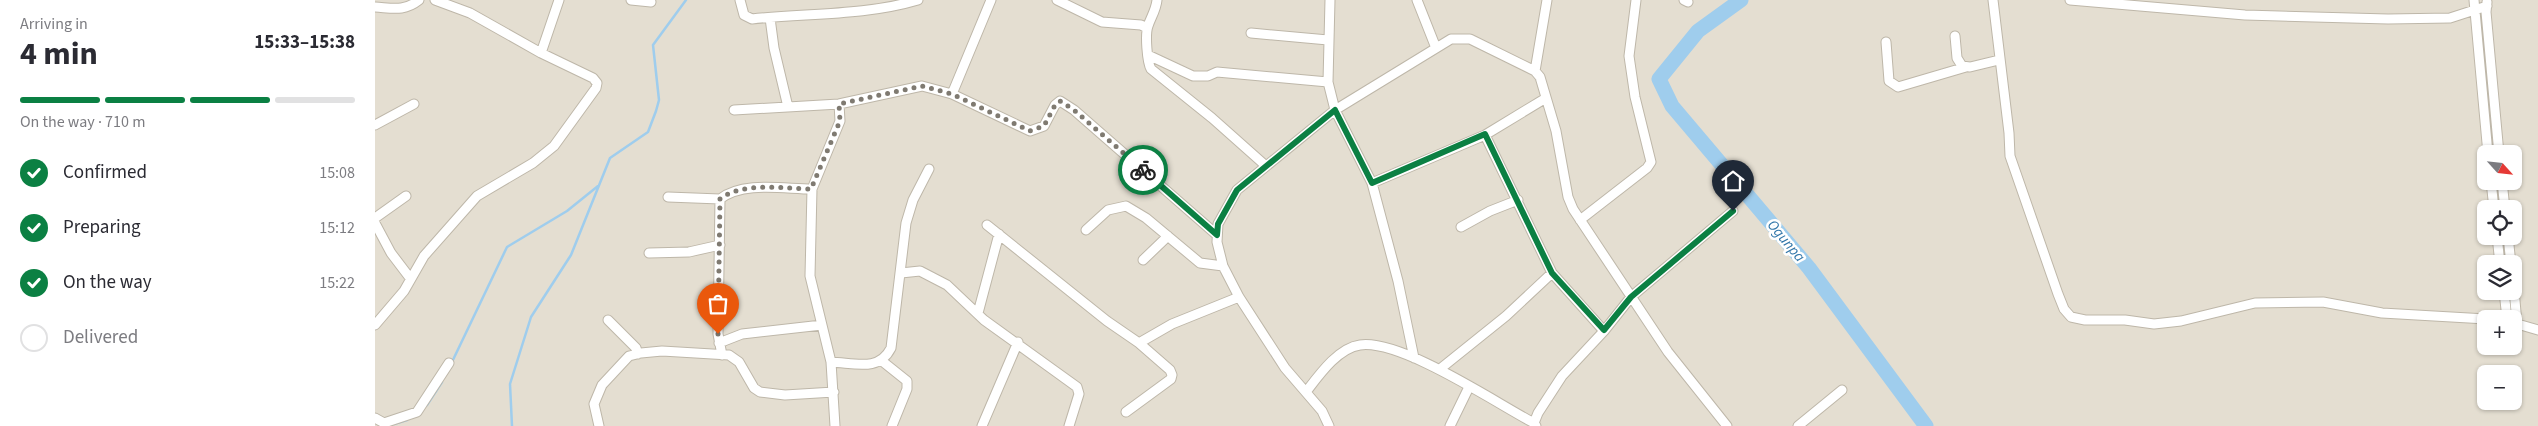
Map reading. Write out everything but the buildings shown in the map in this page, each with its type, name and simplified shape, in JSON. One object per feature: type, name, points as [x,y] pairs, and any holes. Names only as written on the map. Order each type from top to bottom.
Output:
[{"type":"street","points":[[375,7],[401,10],[410,7],[419,0]]},
{"type":"street","points":[[375,325],[400,297],[424,256],[477,196],[501,184],[533,163],[553,146],[597,83],[593,78],[541,53],[470,13],[435,0]]},
{"type":"street","points":[[541,53],[559,0]]},
{"type":"street","points":[[631,0],[651,2]]},
{"type":"street","points":[[740,0],[744,15],[752,19],[841,13],[897,6],[918,0]]},
{"type":"street","points":[[952,94],[991,0]]},
{"type":"street","points":[[1057,0],[1102,22],[1147,28]]},
{"type":"street","points":[[1157,0],[1154,16],[1147,28],[1147,63],[1155,74],[1213,118],[1266,166]]},
{"type":"street","points":[[1330,0],[1328,82],[1335,110],[1372,183],[1398,281],[1414,358]]},
{"type":"street","points":[[1417,0],[1436,48]]},
{"type":"street","points":[[1535,71],[1547,0]]},
{"type":"street","points":[[1581,220],[1647,168],[1651,162],[1635,97],[1629,56],[1635,0]]},
{"type":"street","points":[[1993,0],[2010,156],[2058,294],[2064,309],[2071,317],[2085,320],[2125,320],[2154,324],[2181,321],[2255,303],[2323,302],[2382,313],[2477,318]]},
{"type":"street","points":[[2070,0],[2245,15],[2388,19],[2450,18],[2473,5],[2487,3],[2498,145]]},
{"type":"street","points":[[2473,5],[2487,145]]},
{"type":"street","points":[[770,18],[788,107]]},
{"type":"street","points":[[1251,33],[1329,40]]},
{"type":"street","points":[[1955,36],[1959,62],[1966,67]]},
{"type":"street","points":[[1329,426],[1322,411],[1285,368],[1239,297],[1223,266],[1217,235],[1218,224],[1237,190],[1335,110],[1451,39],[1470,39],[1535,71],[1543,83],[1556,131],[1568,197],[1581,220],[1668,352],[1727,426]]},
{"type":"street","points":[[1886,42],[1889,81],[1898,88],[1966,67],[1999,60]]},
{"type":"street","points":[[1147,54],[1193,76],[1208,76],[1217,72],[1328,82]]},
{"type":"street","points":[[734,110],[839,104],[922,86],[952,94],[1030,131],[1044,126],[1055,105],[1060,101],[1074,110],[1217,235]]},
{"type":"street","points":[[1372,183],[1485,134],[1546,98]]},
{"type":"street","points":[[375,124],[414,104]]},
{"type":"street","points":[[835,426],[831,362],[811,276],[811,189],[840,121],[839,104]]},
{"type":"street","points":[[1485,134],[1552,273],[1604,330]]},
{"type":"street","points":[[831,362],[875,364],[882,361],[891,348],[906,224],[913,200],[929,169]]},
{"type":"street","points":[[669,197],[720,199],[729,192],[752,188],[811,189]]},
{"type":"street","points":[[375,218],[406,196]]},
{"type":"street","points":[[720,199],[719,343],[722,355]]},
{"type":"street","points":[[1461,227],[1490,211],[1518,200]]},
{"type":"street","points":[[1086,230],[1108,210],[1126,206],[1134,209],[1200,262],[1223,266]]},
{"type":"street","points":[[1306,392],[1320,374],[1344,352],[1360,345],[1377,346],[1440,369],[1535,425],[1538,413],[1562,376],[1631,297],[1733,211]]},
{"type":"street","points":[[375,223],[391,253],[411,278]]},
{"type":"street","points":[[987,225],[1107,321],[1139,343],[1170,370],[1171,380],[1126,412]]},
{"type":"street","points":[[978,313],[999,234]]},
{"type":"street","points":[[1143,260],[1168,236]]},
{"type":"street","points":[[649,253],[689,252],[720,245]]},
{"type":"street","points":[[901,273],[912,270],[928,275],[947,285],[978,313],[1077,387],[1079,394],[1069,426]]},
{"type":"street","points":[[1440,369],[1506,316],[1552,273]]},
{"type":"street","points":[[1139,343],[1173,324],[1239,297]]},
{"type":"street","points":[[608,320],[635,348],[638,354]]},
{"type":"street","points":[[719,343],[742,334],[822,325]]},
{"type":"street","points":[[2522,325],[2538,330]]},
{"type":"street","points":[[982,426],[1018,342]]},
{"type":"street","points":[[599,426],[594,404],[602,385],[629,356],[638,354],[662,351],[729,355],[739,362],[754,388],[760,392],[785,394],[834,392]]},
{"type":"street","points":[[882,361],[907,381],[907,389],[892,426]]},
{"type":"street","points":[[375,418],[384,424],[411,416],[417,412],[449,363]]},
{"type":"street","points":[[1450,426],[1469,387]]},
{"type":"street","points":[[1798,426],[1842,390]]},
{"type":"shaded area","points":[[375,0],[2538,0],[2538,426],[375,426]]},
{"type":"waterway","points":[[512,426],[510,384],[531,317],[571,255],[610,158],[648,132],[659,100],[653,45],[686,0]]},
{"type":"waterway","name":"Ogunpa","points":[[1741,0],[1698,31],[1659,79],[1672,106],[1809,268],[1926,426]]},
{"type":"waterway","points":[[452,362],[507,247],[567,211],[598,186]]},
{"type":"waterway","points":[[427,405],[442,382]]},
{"type":"waterway","points":[[394,424],[407,420]]},
{"type":"way so far","points":[[718,334],[722,215],[720,199],[729,192],[752,188],[811,189],[834,139],[840,121],[839,104],[922,86],[952,94],[1030,131],[1044,126],[1055,105],[1060,101],[1074,110],[1143,170]]},
{"type":"route","points":[[1143,170],[1201,223],[1217,235],[1218,224],[1237,190],[1335,110],[1372,183],[1485,134],[1547,259],[1552,273],[1604,330],[1631,297],[1655,274],[1733,211]]}]
